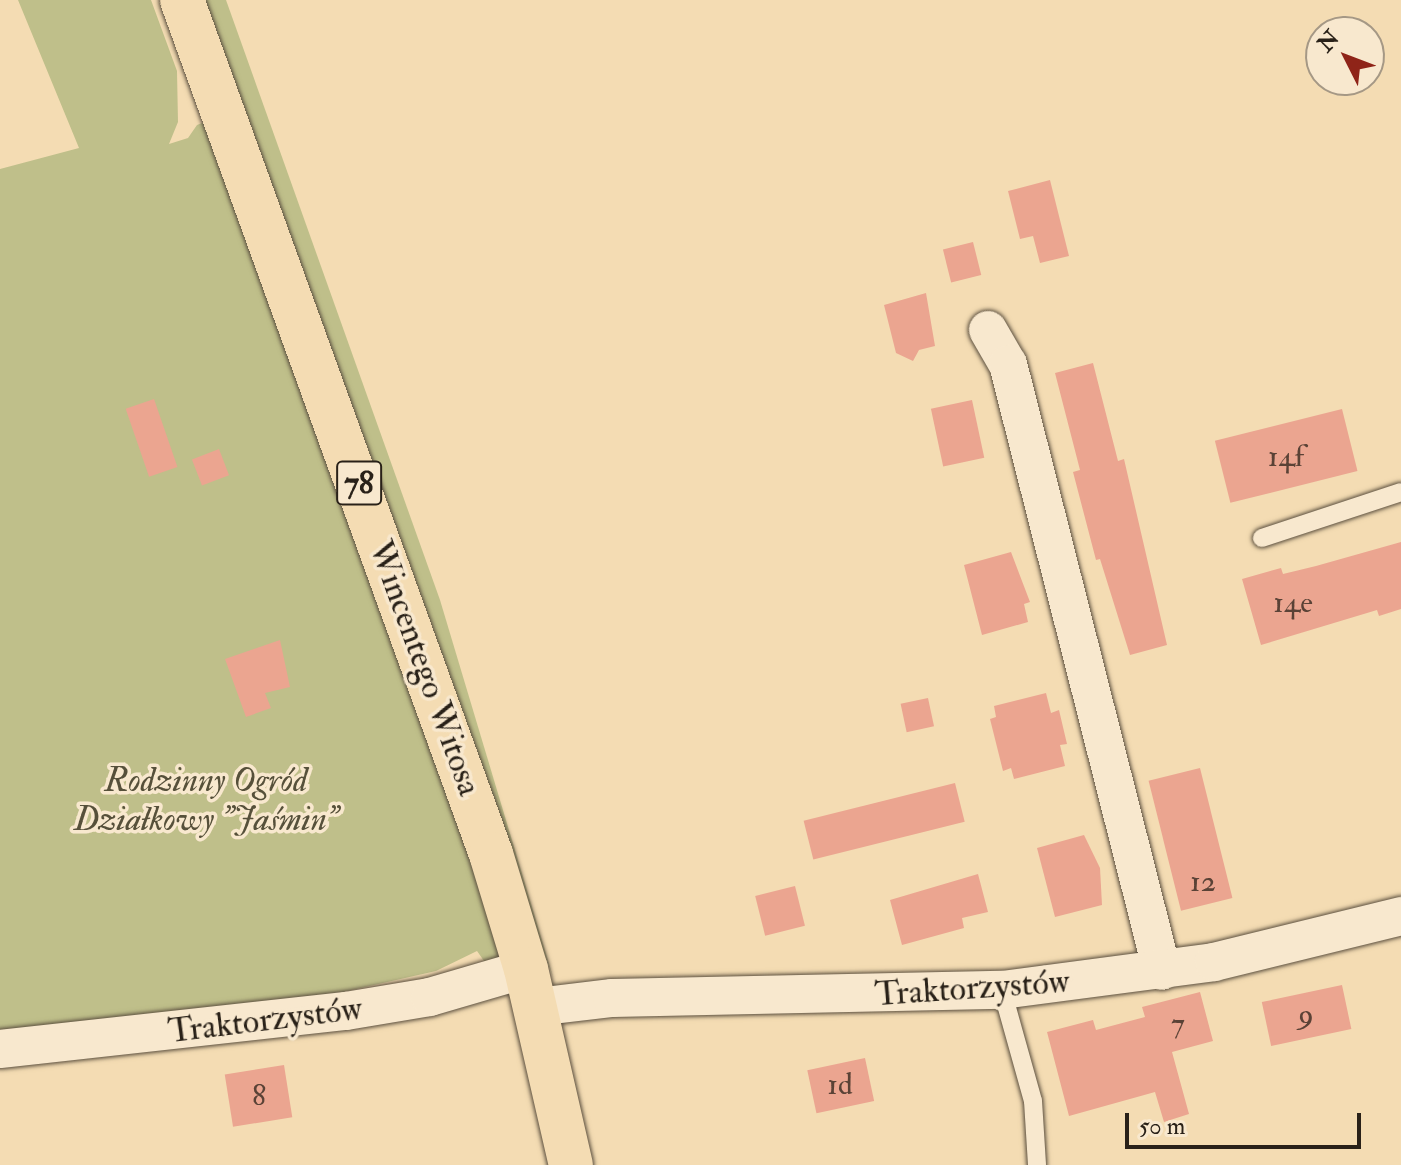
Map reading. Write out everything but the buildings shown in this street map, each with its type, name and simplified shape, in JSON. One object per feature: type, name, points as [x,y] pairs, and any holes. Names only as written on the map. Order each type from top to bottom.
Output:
[{"type":"main road","name":"Wincentego Witosa","points":[[182,0],[441,708],[531,988],[571,1165]]},
{"type":"street","points":[[988,330],[1008,364],[1162,971]]},
{"type":"street","name":"Traktorzystów","points":[[0,1049],[333,1013],[430,997],[531,988],[612,998],[1002,990],[1162,971],[1401,916]]},
{"type":"lane","points":[[1262,538],[1401,492]]},
{"type":"lane","points":[[1002,990],[1033,1101],[1037,1165]]},
{"type":"green space","name":"Rodzinny Ogród Działkowy \"Jaśmin\"","points":[[18,0],[151,0],[177,71],[178,122],[169,144],[188,138],[197,125],[207,121],[501,940],[500,958],[489,968],[477,951],[436,971],[343,992],[0,1032],[0,169],[79,148]]},
{"type":"green space","points":[[200,0],[226,0],[440,600],[553,977]]}]
